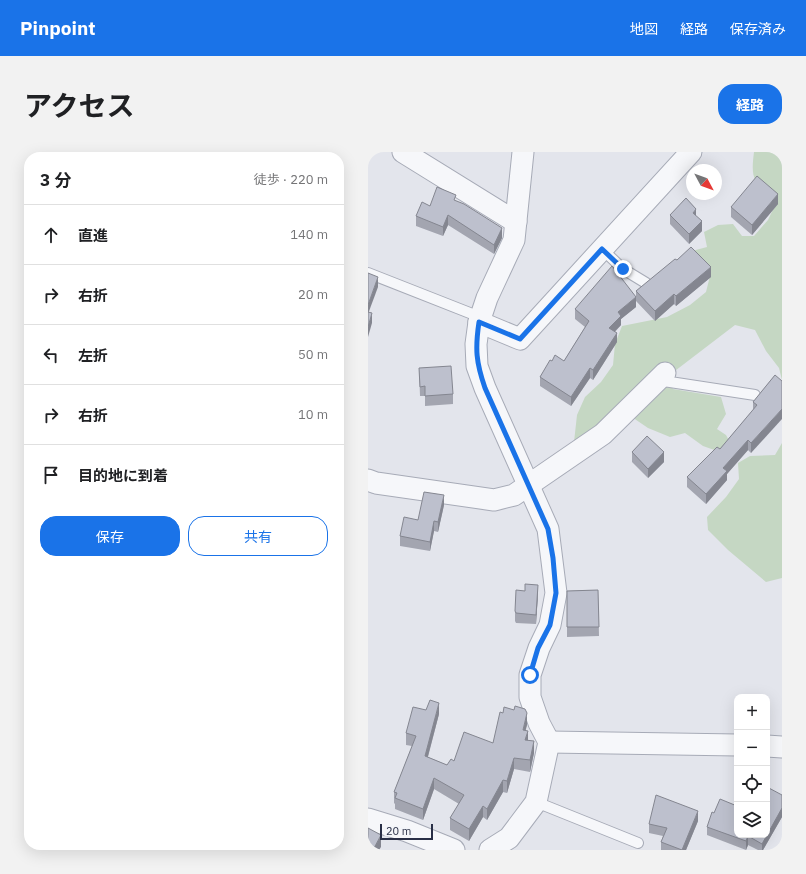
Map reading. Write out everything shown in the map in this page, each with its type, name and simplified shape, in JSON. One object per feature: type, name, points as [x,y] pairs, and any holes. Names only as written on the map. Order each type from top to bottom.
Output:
[{"type":"street","points":[[403,152],[516,222]]},
{"type":"street","points":[[495,849],[509,838],[536,802],[549,742],[539,723],[530,696],[530,675],[538,648],[550,625],[556,593],[548,529],[485,388],[477,366],[476,344],[479,320],[502,264],[514,240],[523,152]]},
{"type":"street","points":[[479,320],[520,339],[691,152]]},
{"type":"street","points":[[368,480],[494,500],[514,495],[603,434],[661,377]]},
{"type":"street","points":[[549,742],[734,745]]},
{"type":"street","points":[[770,746],[782,747]]},
{"type":"street","points":[[368,819],[407,831],[454,850]]},
{"type":"lane","points":[[602,249],[623,269],[646,284]]},
{"type":"lane","points":[[368,273],[479,320]]},
{"type":"lane","points":[[661,377],[755,395]]},
{"type":"lane","points":[[536,802],[638,843]]},
{"type":"green space","points":[[754,152],[782,152],[782,380],[779,368],[766,351],[755,330],[735,325],[667,377],[673,389],[721,397],[726,414],[717,429],[726,435],[733,448],[720,452],[703,446],[685,433],[670,437],[648,428],[623,411],[574,442],[577,415],[585,397],[601,382],[613,365],[615,344],[622,326],[667,317],[690,305],[706,292],[710,276],[692,251],[707,247],[704,232],[718,225],[733,224],[742,236],[754,236],[768,220],[777,201],[756,181],[753,170]]},
{"type":"green space","points":[[782,443],[782,578],[766,582],[728,550],[708,530],[707,517],[726,497],[739,479],[738,463],[750,456],[775,455]]},
{"type":"building","points":[[757,176],[778,194],[752,225],[731,207]]},
{"type":"building","points":[[437,187],[456,195],[454,200],[464,204],[502,228],[494,245],[448,215],[443,227],[416,216],[422,202],[430,206]]},
{"type":"building","points":[[686,198],[686,200],[688,200],[696,209],[693,213],[702,221],[689,234],[670,215]]},
{"type":"building","points":[[691,247],[711,267],[676,296],[674,294],[655,311],[636,291],[675,259],[677,260]]},
{"type":"building","points":[[612,266],[636,297],[618,312],[621,316],[609,328],[617,333],[593,370],[590,368],[571,397],[540,377],[550,360],[552,361],[555,355],[564,361],[589,321],[575,309]]},
{"type":"building","points":[[368,273],[378,277],[368,305]]},
{"type":"building","points":[[368,312],[372,313],[368,327]]},
{"type":"building","points":[[451,366],[453,394],[425,396],[425,386],[420,387],[419,368]]},
{"type":"building","points":[[775,375],[782,381],[782,409],[751,443],[748,440],[723,468],[727,471],[706,494],[687,477],[717,447],[720,449],[757,405],[753,402]]},
{"type":"building","points":[[647,436],[664,452],[648,469],[632,452]]},
{"type":"building","points":[[424,492],[444,495],[438,522],[434,521],[430,542],[400,536],[404,517],[418,520]]},
{"type":"building","points":[[525,584],[538,585],[536,615],[516,613],[515,611],[516,590],[525,591]]},
{"type":"building","points":[[598,590],[599,627],[567,627],[567,591]]},
{"type":"building","points":[[430,700],[439,703],[425,756],[447,765],[451,759],[454,761],[464,732],[493,743],[500,712],[503,713],[504,707],[514,710],[515,706],[525,709],[527,713],[523,730],[528,731],[525,740],[534,741],[530,760],[514,758],[507,781],[503,780],[487,809],[483,806],[469,829],[450,818],[464,795],[434,778],[423,809],[395,798],[397,793],[394,792],[416,736],[406,733],[413,707],[426,710]]},
{"type":"building","points":[[770,789],[782,795],[782,808],[770,830]]},
{"type":"building","points":[[656,795],[698,811],[682,850],[661,842],[667,828],[649,824]]},
{"type":"building","points":[[720,799],[734,805],[734,837],[707,827],[712,812],[714,813]]},
{"type":"building","points":[[368,828],[381,835],[373,850],[368,850]]},
{"type":"building","points":[[738,838],[747,838],[746,841]]},
{"type":"building","points":[[752,838],[765,838],[762,844]]},
{"type":"route","points":[[530,675],[538,648],[550,625],[556,593],[553,558],[548,529],[485,388],[477,366],[476,344],[479,322],[520,339],[602,249],[623,269]]}]
